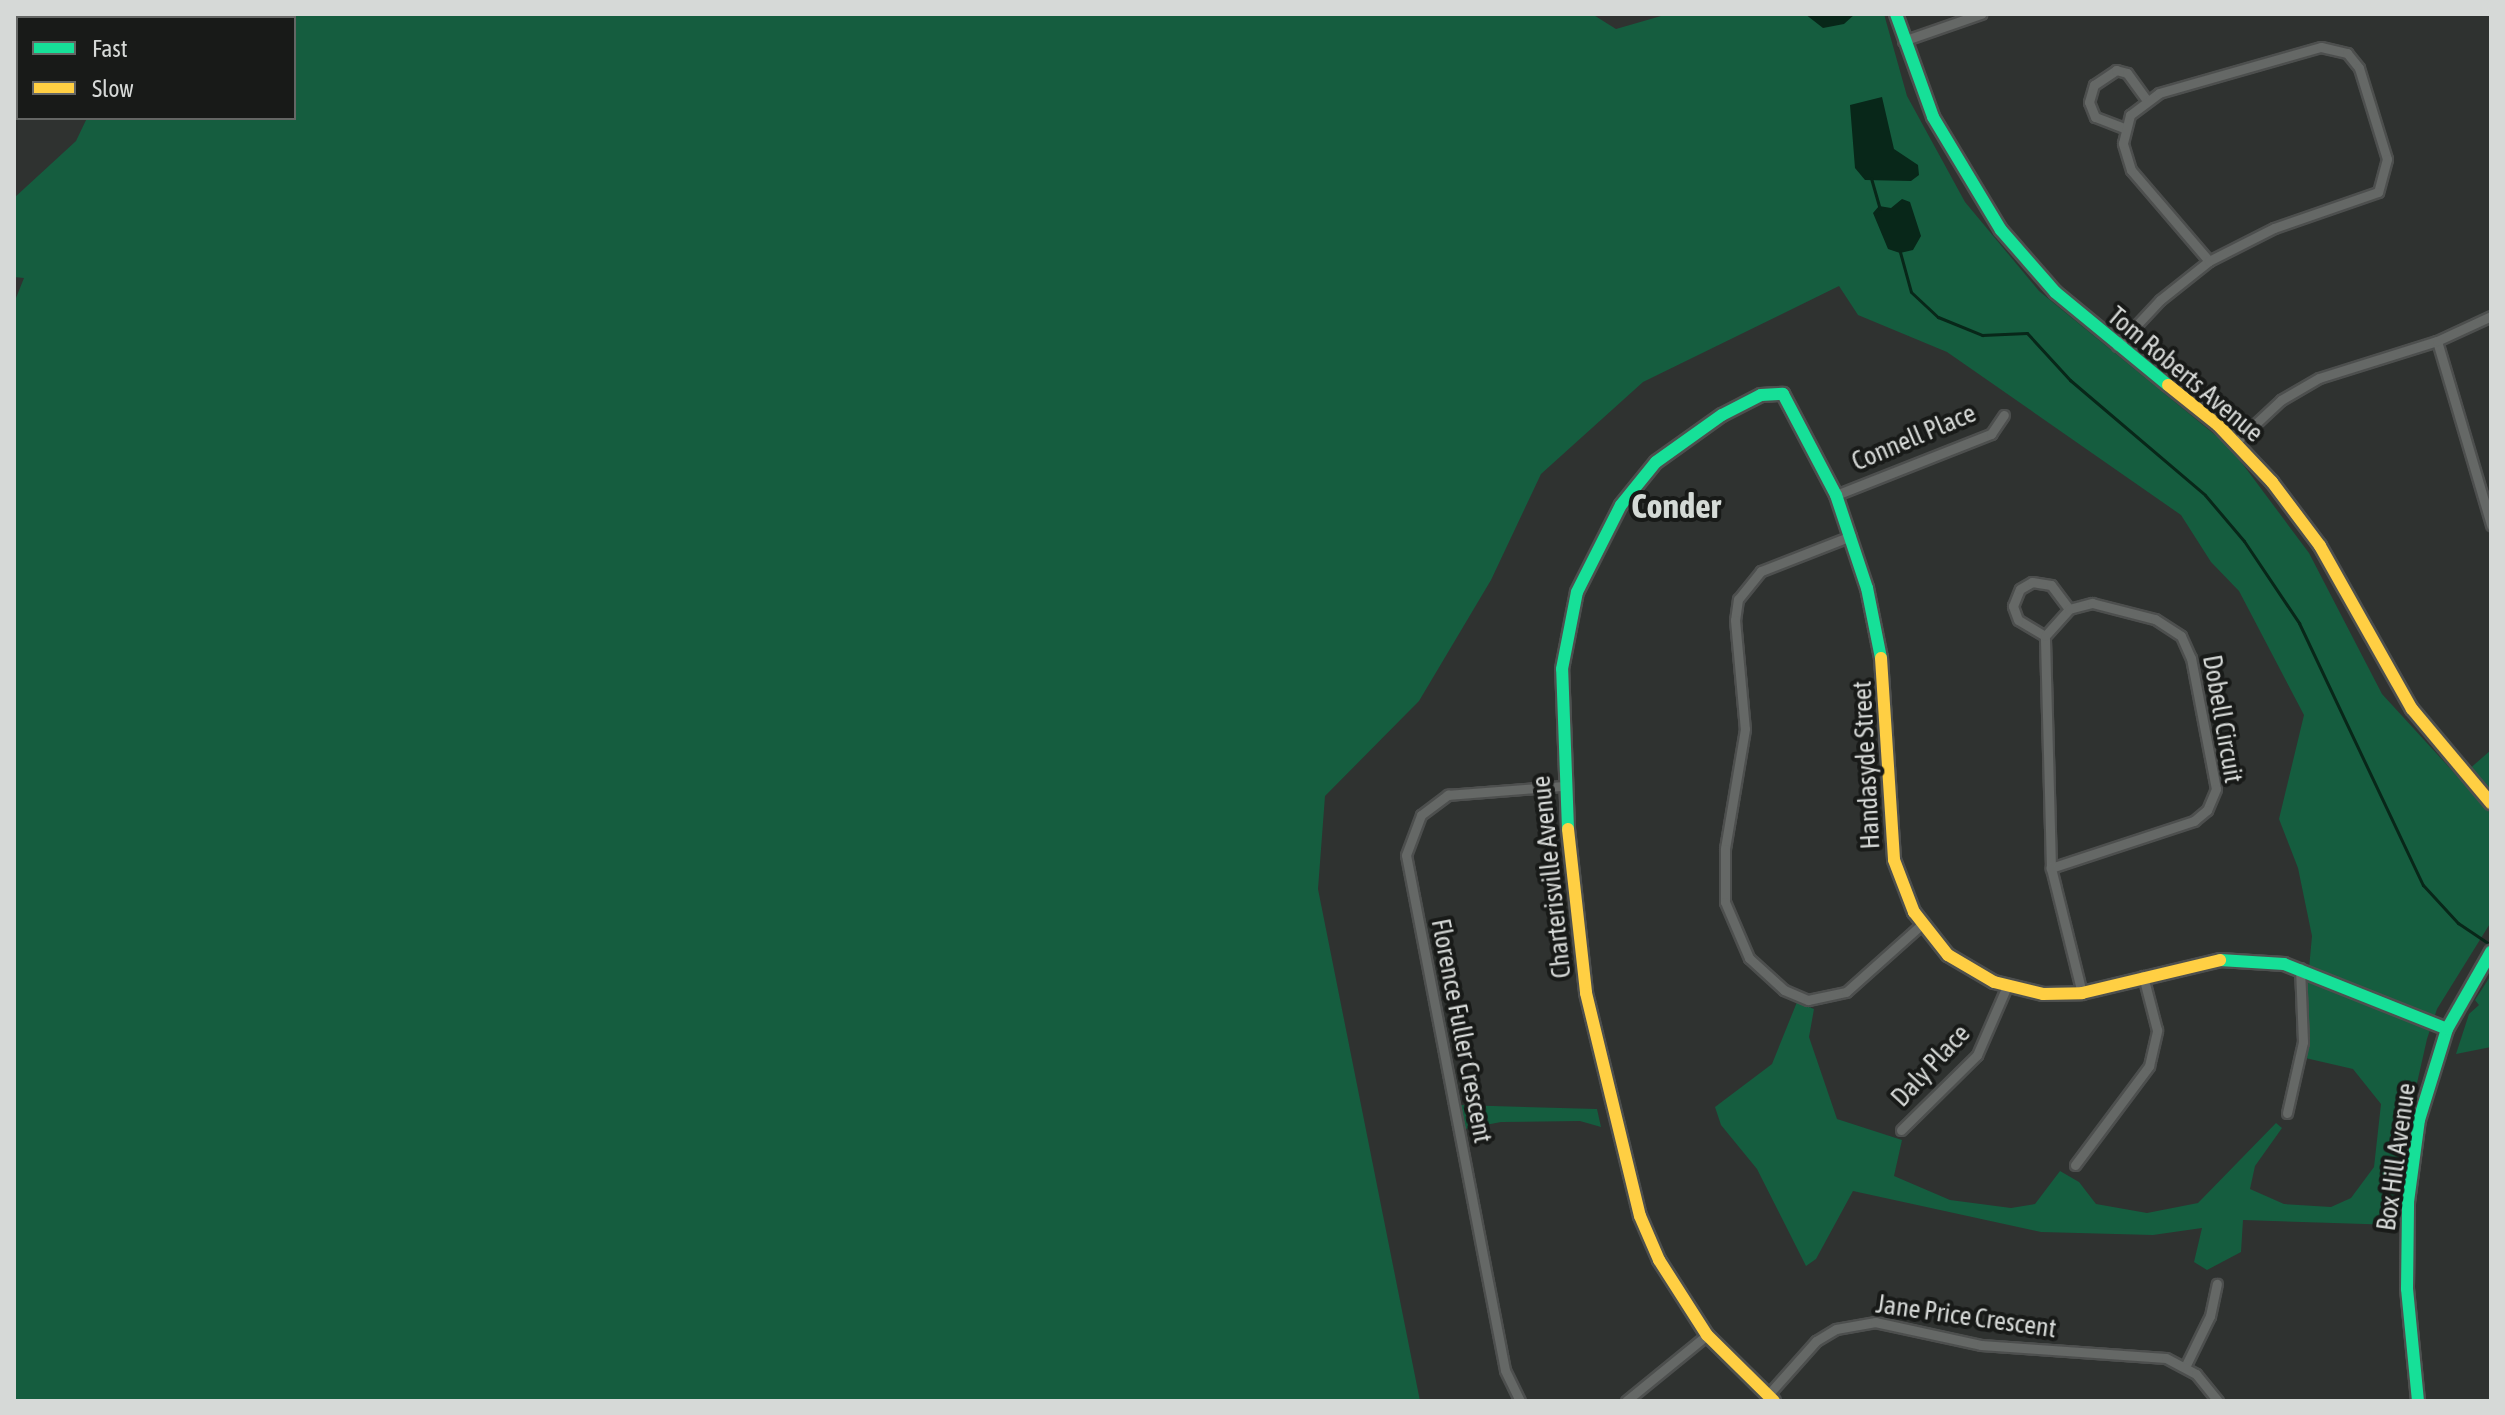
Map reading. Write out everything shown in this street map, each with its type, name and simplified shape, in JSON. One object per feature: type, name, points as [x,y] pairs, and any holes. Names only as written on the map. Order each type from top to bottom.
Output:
[{"type":"street","name":"Tom Roberts Avenue","points":[[1896,14],[1903,41],[1933,117],[1978,198],[2036,273],[2117,346],[2236,442],[2305,524],[2412,709],[2491,803]]},
{"type":"street","points":[[1903,41],[1981,14]]},
{"type":"street","points":[[2117,346],[2160,300],[2209,261],[2274,228],[2378,192],[2387,159],[2359,68],[2347,53],[2321,47],[2146,99],[2124,128],[2123,143],[2131,170],[2209,261]]},
{"type":"street","points":[[2124,128],[2095,117],[2089,102],[2094,85],[2116,70],[2127,73],[2146,99]]},
{"type":"street","points":[[2236,442],[2281,400],[2319,378],[2437,341],[2491,316]]},
{"type":"street","points":[[2437,341],[2491,525]]},
{"type":"street","name":"Handasyde Street","points":[[1776,391],[1789,401],[1836,495],[1851,536],[1884,671],[1894,860],[1922,924],[1959,963],[2007,986],[2043,994],[2082,993],[2143,976],[2221,960],[2300,968],[2447,1029]]},
{"type":"street","name":"Charterisville Avenue","points":[[1770,1398],[1707,1335],[1659,1260],[1624,1163],[1586,993],[1563,786],[1567,631],[1602,534],[1656,462],[1722,415],[1776,391]]},
{"type":"street","name":"Connell Place","points":[[1836,495],[1991,434],[2004,415]]},
{"type":"street","points":[[1851,536],[1761,571],[1738,599],[1735,620],[1745,729],[1725,849],[1725,902],[1749,958],[1784,990],[1808,1000],[1846,992],[1922,924]]},
{"type":"street","points":[[2045,636],[2018,620],[2013,606],[2020,589],[2032,582],[2051,585],[2069,609],[2045,636],[2051,868],[2082,993]]},
{"type":"street","name":"Dobell Circuit","points":[[2051,868],[2194,821],[2207,810],[2216,789],[2191,658],[2181,636],[2155,619],[2099,604],[2069,609]]},
{"type":"street","name":"Florence Fuller Crescent","points":[[1520,1401],[1505,1370],[1406,855],[1421,815],[1448,795],[1563,786]]},
{"type":"street","name":"Box Hill Avenue","points":[[2418,1401],[2407,1289],[2408,1202],[2423,1102],[2447,1029],[2488,956]]},
{"type":"street","points":[[2287,1113],[2303,1042],[2300,968]]},
{"type":"street","points":[[2075,1165],[2149,1066],[2157,1030],[2143,976]]},
{"type":"street","name":"Daly Place","points":[[1901,1130],[1977,1055],[2007,986]]},
{"type":"street","points":[[2185,1367],[2210,1316],[2217,1284]]},
{"type":"street","name":"Jane Price Crescent","points":[[1770,1398],[1816,1341],[1855,1323],[1884,1324],[2031,1351],[2146,1354],[2185,1367],[2218,1401]]},
{"type":"street","points":[[1626,1401],[1707,1335]]},
{"type":"street","name":"Box Hill Avenue","points":[[2416,1382],[2425,1401]]},
{"type":"green space","points":[[1592,14],[1616,29],[1668,14],[1884,14],[1907,96],[1965,202],[2039,291],[2230,447],[2309,553],[2382,694],[2459,778],[2491,750],[2491,922],[2437,1009],[2427,1039],[2403,1145],[2396,1225],[2243,1220],[2241,1252],[2207,1270],[2194,1262],[2202,1228],[2153,1235],[2041,1232],[1853,1191],[1816,1259],[1806,1266],[1757,1169],[1721,1125],[1715,1107],[1772,1064],[1797,1002],[1814,1009],[1809,1037],[1837,1119],[1902,1140],[1894,1176],[1950,1200],[2011,1208],[2035,1204],[2060,1171],[2079,1182],[2096,1204],[2147,1213],[2198,1203],[2276,1123],[2282,1128],[2255,1166],[2250,1189],[2284,1204],[2331,1207],[2351,1198],[2374,1167],[2381,1104],[2353,1069],[2301,1057],[2312,936],[2298,868],[2279,819],[2304,715],[2239,591],[2211,562],[2181,515],[1947,352],[1858,315],[1839,286],[1643,382],[1541,474],[1491,580],[1419,701],[1325,796],[1318,889],[1420,1401],[14,1401],[14,303],[24,278],[14,277],[14,198],[76,141],[86,120],[296,120],[296,16],[136,16]]},
{"type":"green space","points":[[2491,975],[2491,1047],[2456,1054],[2469,1014],[2479,1005],[2475,1000]]},
{"type":"green space","points":[[1459,1105],[1597,1109],[1601,1127],[1580,1121],[1501,1122],[1465,1129]]},
{"type":"shaded area","points":[[1805,14],[1855,14],[1844,24],[1823,28]]},
{"type":"shaded area","points":[[1882,97],[1894,149],[1918,165],[1919,175],[1911,181],[1865,180],[1855,168],[1850,105]]},
{"type":"shaded area","points":[[1902,199],[1910,202],[1921,236],[1913,250],[1900,253],[1888,249],[1873,213],[1879,206],[1891,208]]},
{"type":"waterway","points":[[1871,178],[1880,209]]},
{"type":"waterway","points":[[1900,252],[1911,292],[1938,317],[1982,335],[2027,333],[2070,380],[2205,495],[2244,541],[2299,623],[2423,885],[2458,923],[2491,945]]},
{"type":"traffic: fast","points":[[1896,14],[1933,117],[2001,230],[2055,292],[2168,385]]},
{"type":"traffic: fast","points":[[1568,829],[1562,669],[1577,592],[1621,505],[1656,462],[1722,415],[1761,395],[1783,394],[1836,495],[1867,588],[1881,658]]},
{"type":"traffic: fast","points":[[2418,1401],[2407,1289],[2408,1202],[2419,1120],[2447,1029],[2491,952]]},
{"type":"traffic: fast","points":[[2220,960],[2284,964],[2447,1029]]},
{"type":"traffic: slow","points":[[2168,385],[2218,425],[2272,482],[2320,546],[2412,709],[2491,803]]},
{"type":"traffic: slow","points":[[1881,658],[1894,860],[1914,912],[1948,955],[1994,982],[2043,994],[2082,993],[2220,960]]},
{"type":"traffic: slow","points":[[1568,829],[1586,993],[1640,1216],[1659,1260],[1707,1335],[1774,1401]]},
{"type":"district","name":"Conder","points":[[1676,506]]}]
